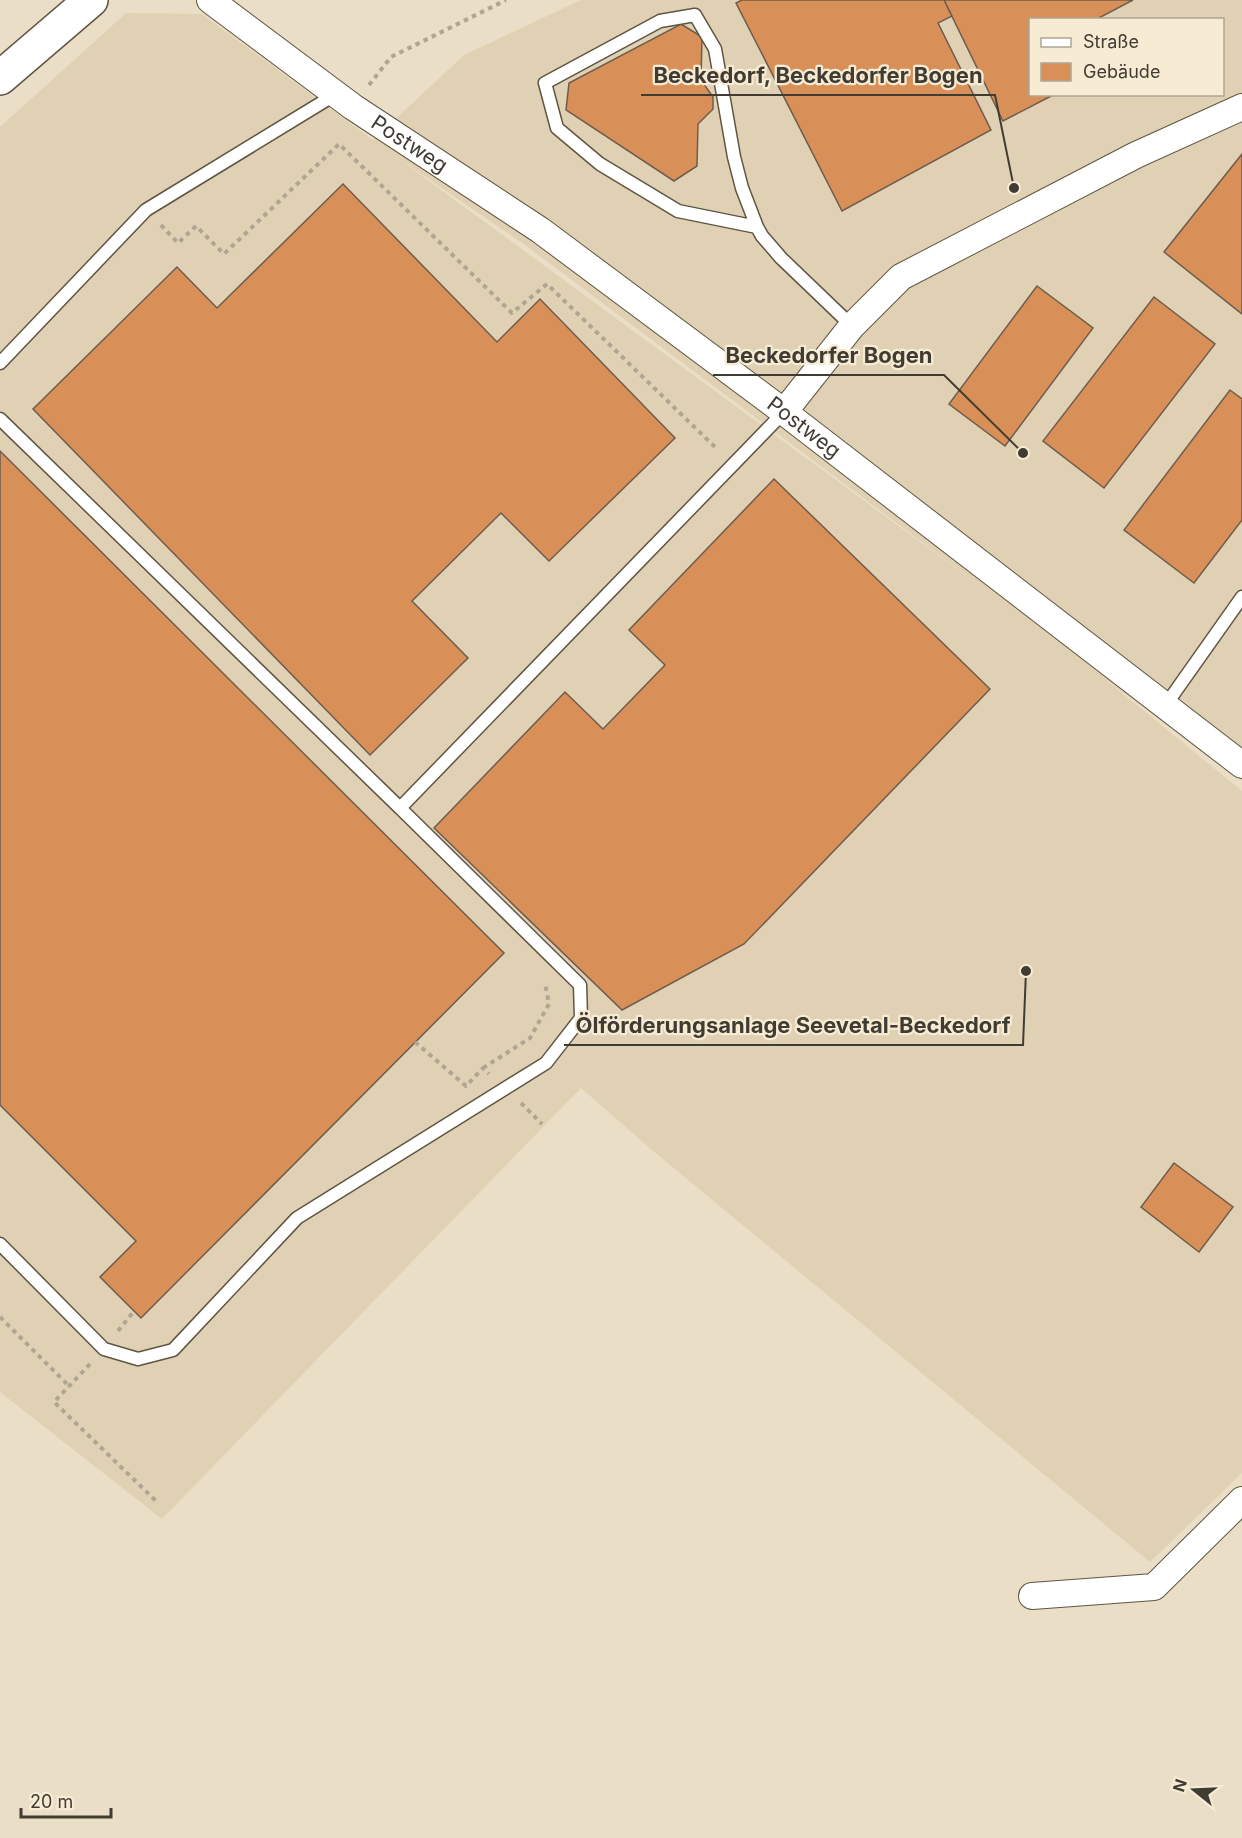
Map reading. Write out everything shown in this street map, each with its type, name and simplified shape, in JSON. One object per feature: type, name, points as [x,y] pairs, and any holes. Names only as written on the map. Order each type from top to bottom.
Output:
[{"type":"main road","points":[[0,78],[92,0]]},
{"type":"street","name":"Postweg","points":[[210,0],[344,100],[540,230],[784,412],[1242,765]]},
{"type":"street","points":[[784,412],[852,326],[901,278],[1136,155],[1242,107]]},
{"type":"street","points":[[1032,1596],[1154,1587],[1242,1500]]},
{"type":"lane","points":[[757,227],[678,211],[600,164],[557,128],[545,83],[660,21],[695,15],[715,49],[734,157],[742,188],[757,227],[781,258],[852,326]]},
{"type":"lane","points":[[0,363],[146,210],[344,100]]},
{"type":"lane","points":[[400,808],[784,412]]},
{"type":"lane","points":[[0,419],[580,985],[581,1018],[546,1063],[297,1218],[173,1350],[138,1359],[104,1349],[0,1244]]},
{"type":"lane","points":[[1165,706],[1242,597]]},
{"type":"path","points":[[344,100],[391,57],[506,0]]},
{"type":"path","points":[[146,210],[178,243],[196,226],[224,254],[339,144],[512,313],[547,284],[733,464]]},
{"type":"path","points":[[134,1311],[104,1349],[54,1402],[156,1501]]},
{"type":"path","points":[[0,1317],[69,1386]]},
{"type":"shaded area","points":[[581,0],[1242,0],[1242,781],[1100,675],[1242,791],[1242,1473],[1150,1562],[652,1150],[581,1088],[162,1519],[0,1392],[0,127],[126,13],[202,14],[373,140],[464,55]],"holes":[[[395,156],[525,245],[998,599]]]},
{"type":"building","points":[[742,0],[944,0],[952,16],[938,23],[991,130],[842,211],[736,3]]},
{"type":"building","points":[[944,0],[1133,0],[1099,18],[1029,18],[1029,96],[1051,96],[1003,121]]},
{"type":"building","points":[[681,24],[702,37],[701,80],[713,97],[713,109],[698,124],[697,166],[674,181],[566,110],[569,83]]},
{"type":"building","points":[[1242,154],[1242,314],[1164,252]]},
{"type":"building","points":[[343,184],[497,342],[540,299],[675,438],[549,561],[501,513],[412,601],[468,658],[370,755],[33,409],[177,267],[217,308]]},
{"type":"building","points":[[1037,286],[1093,328],[1005,446],[949,404]]},
{"type":"building","points":[[1154,297],[1215,344],[1104,488],[1043,441]]},
{"type":"building","points":[[1230,390],[1242,399],[1242,520],[1194,583],[1124,530]]},
{"type":"building","points":[[0,451],[504,953],[141,1318],[100,1277],[136,1241],[0,1105]]},
{"type":"building","points":[[774,479],[990,689],[744,944],[622,1010],[434,828],[565,692],[603,729],[665,665],[629,630]]},
{"type":"building","points":[[1174,1163],[1233,1207],[1199,1252],[1141,1207]]},
{"type":"place","name":"Beckedorf, Beckedorfer Bogen","points":[[1014,188]]},
{"type":"place","name":"Beckedorfer Bogen","points":[[1023,453]]},
{"type":"place","name":"Ölförderungsanlage Seevetal-Beckedorf","points":[[1026,971]]}]
